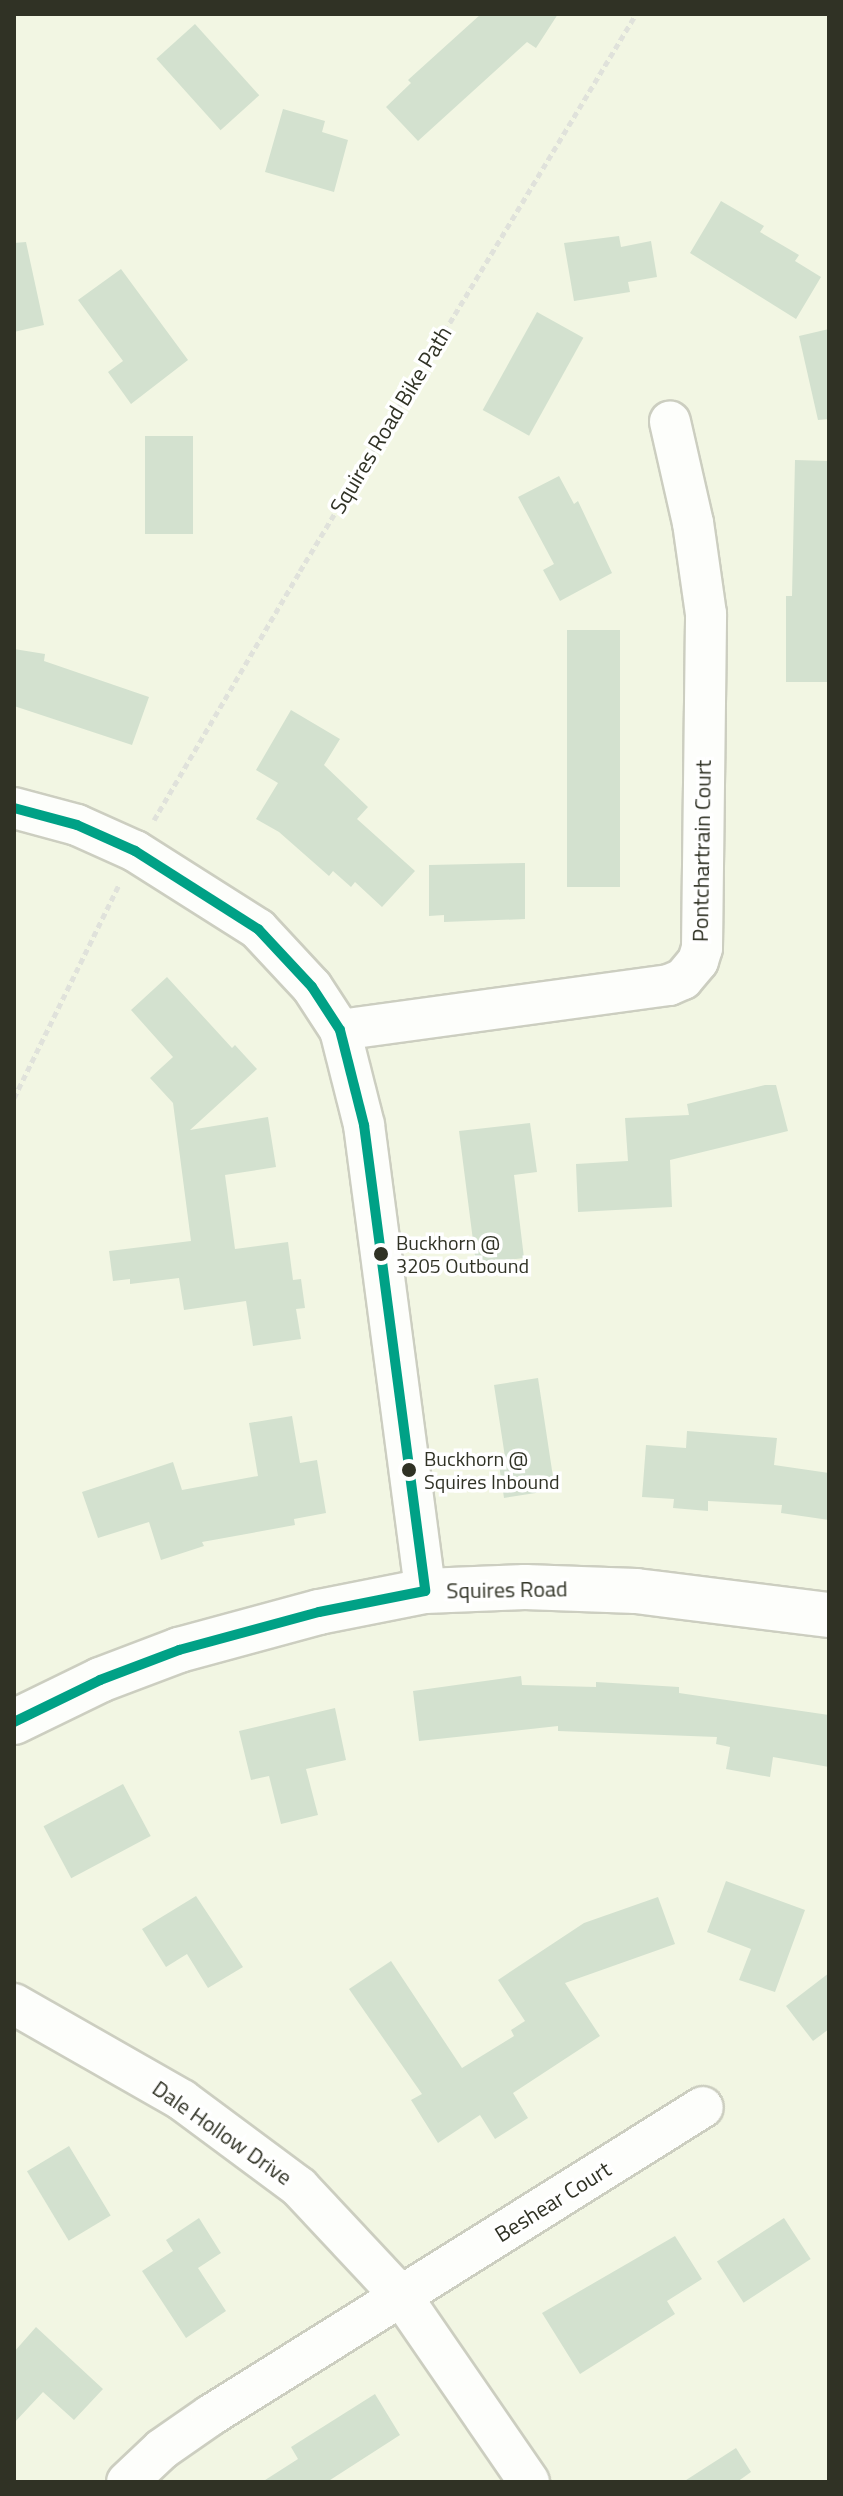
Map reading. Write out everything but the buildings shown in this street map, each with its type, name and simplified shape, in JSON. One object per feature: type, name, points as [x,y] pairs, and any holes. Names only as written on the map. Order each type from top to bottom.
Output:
[{"type":"street","name":"Pontchartrain Court","points":[[340,1030],[669,985],[683,979],[698,961],[702,948],[706,614],[693,523],[670,422]]},
{"type":"street","points":[[14,808],[77,825],[135,851],[258,929],[312,987],[340,1030],[364,1125],[425,1591]]},
{"type":"street","name":"Squires Road","points":[[14,1722],[100,1680],[179,1650],[319,1612],[425,1591],[525,1587],[636,1591],[829,1615]]},
{"type":"street","name":"Dale Hollow Drive","points":[[14,2004],[182,2100],[267,2161],[336,2224],[402,2297],[529,2482]]},
{"type":"street","name":"Beshear Court","points":[[402,2297],[703,2107]]},
{"type":"street","points":[[127,2482],[162,2449],[211,2415],[402,2297]]},
{"type":"path","name":"Squires Road Bike Path","points":[[149,828],[636,14]]},
{"type":"path","points":[[14,1098],[120,881]]},
{"type":"transit line","points":[[14,808],[77,825],[135,851],[258,929],[312,987],[340,1030],[364,1125],[425,1591]]},
{"type":"transit line","points":[[14,1722],[100,1680],[179,1650],[319,1612],[425,1591]]},
{"type":"place","name":"Buckhorn @ 3205 Outbound","points":[[381,1254]]},
{"type":"place","name":"Buckhorn @ Squires Inbound","points":[[409,1470]]}]
